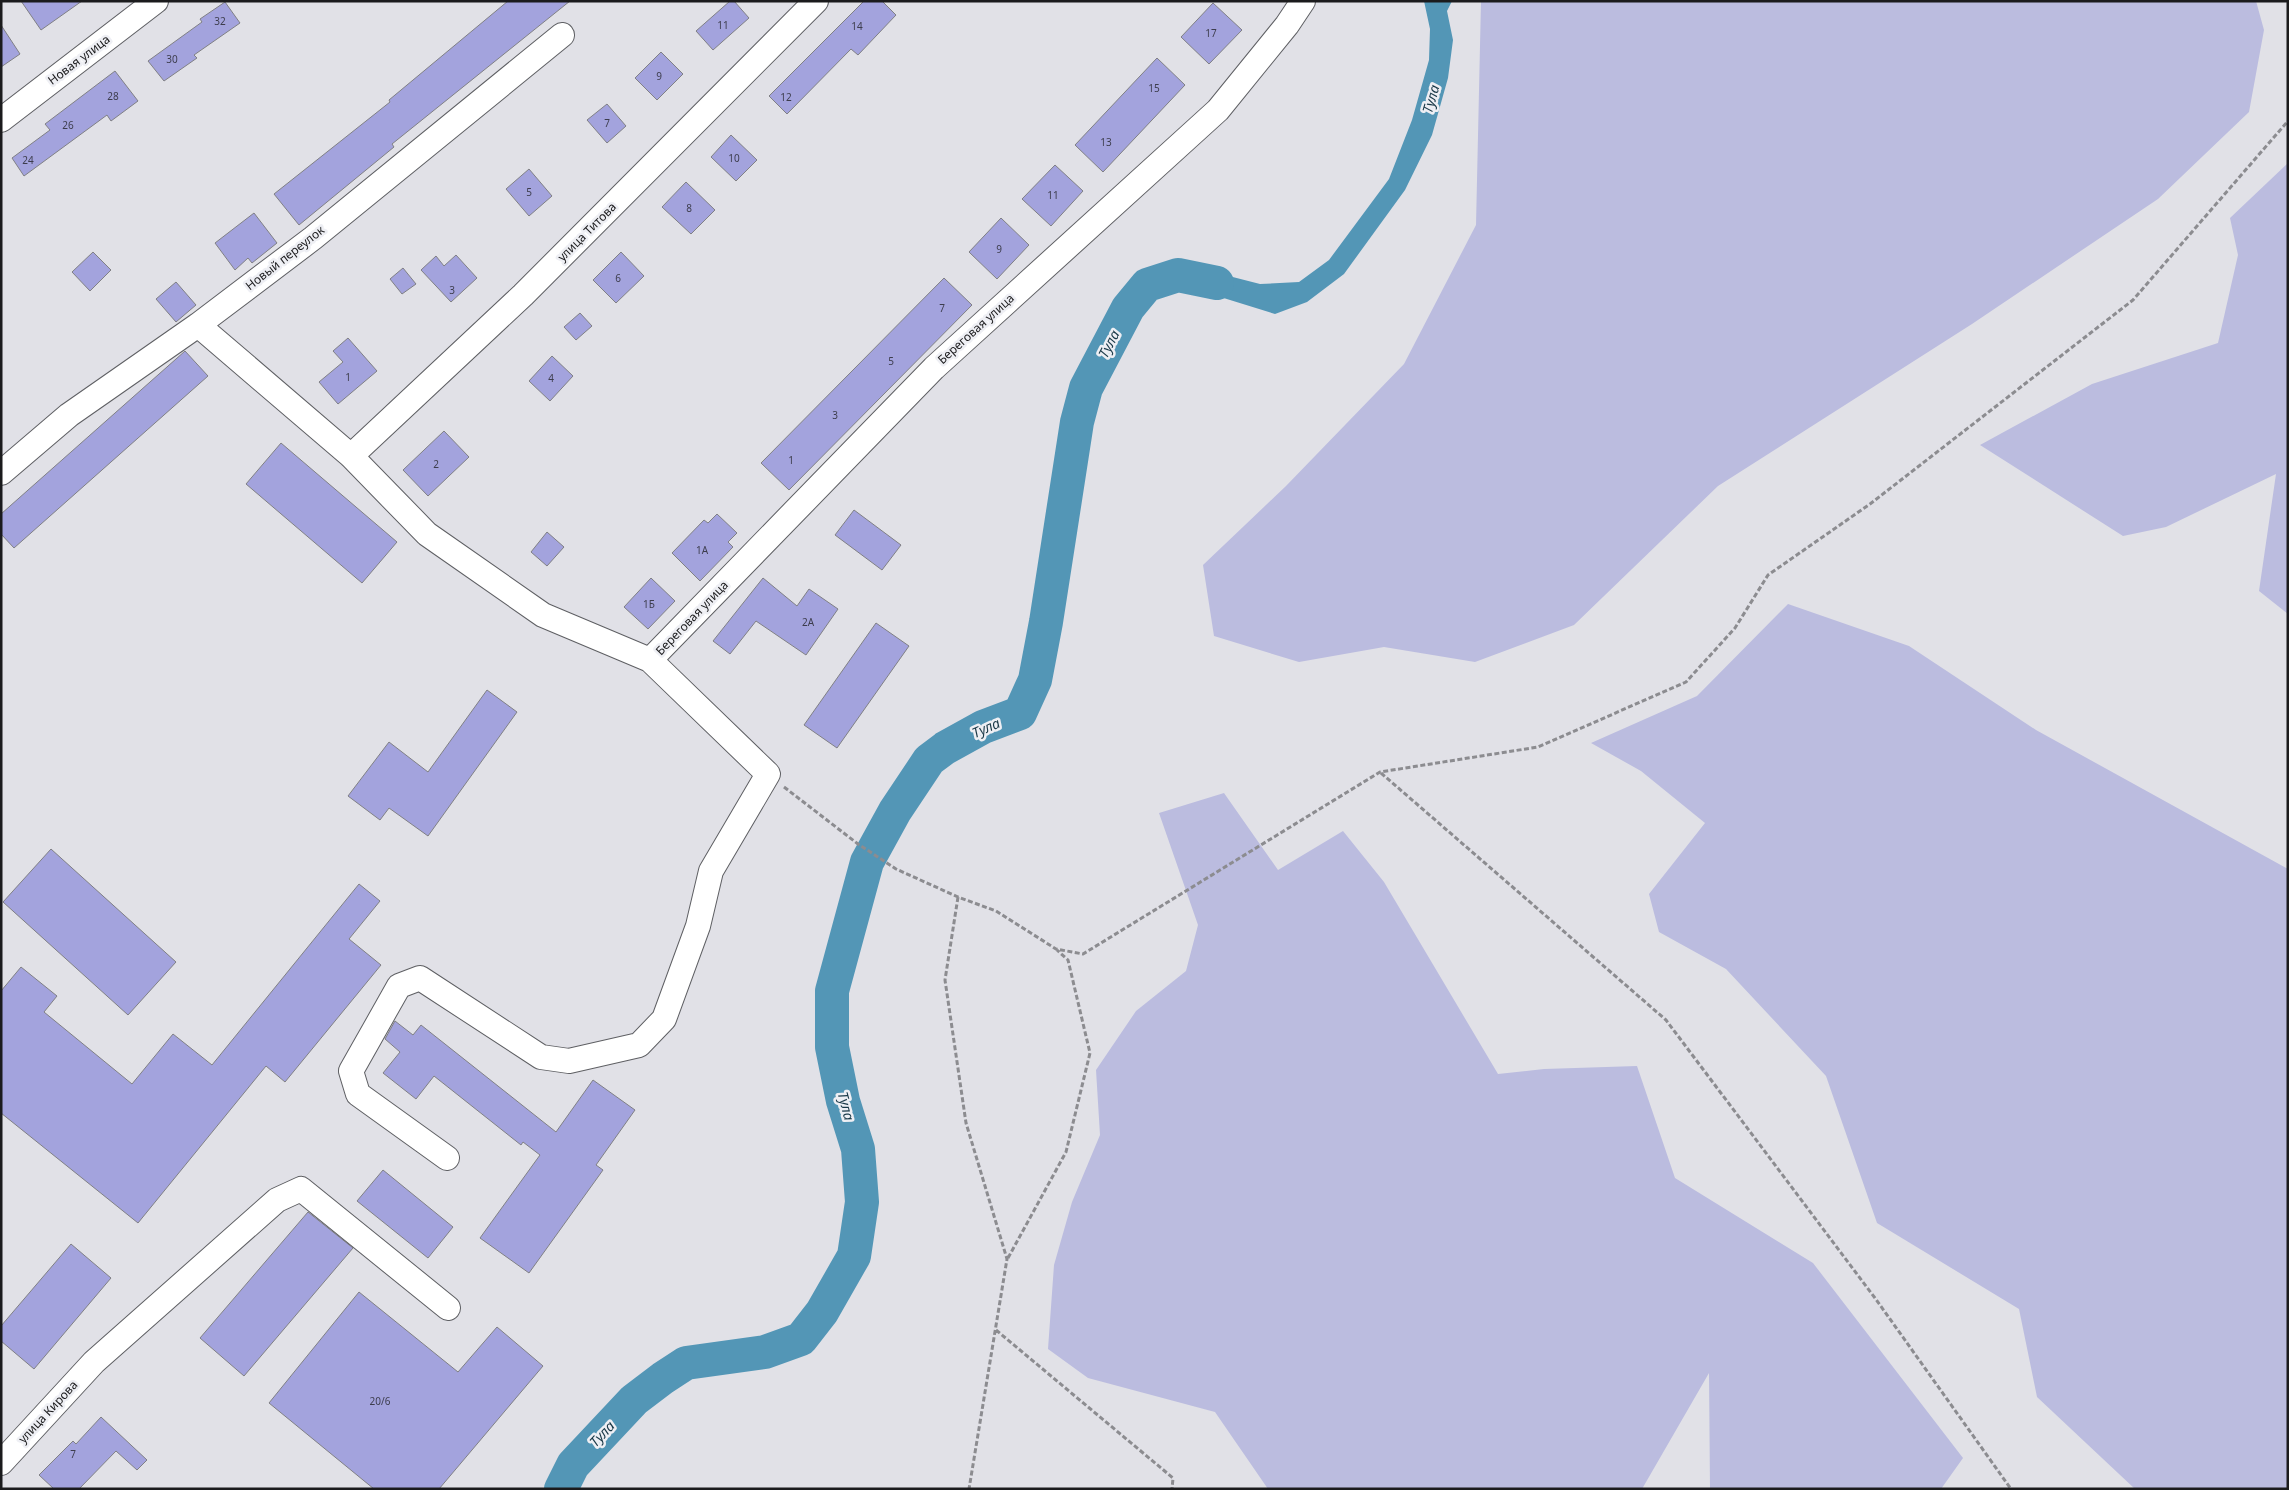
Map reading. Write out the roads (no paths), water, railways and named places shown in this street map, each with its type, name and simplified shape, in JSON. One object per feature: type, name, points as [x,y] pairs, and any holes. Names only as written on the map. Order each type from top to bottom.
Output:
[{"type":"street","name":"Новая улица","points":[[1,120],[156,1]]},
{"type":"street","name":"улица Титова","points":[[352,456],[523,295],[816,1]]},
{"type":"street","name":"Береговая улица","points":[[650,660],[934,368],[1218,110],[1287,25],[1303,1]]},
{"type":"street","name":"Новый переулок","points":[[1,472],[70,415],[198,325],[313,238],[562,35]]},
{"type":"street","points":[[198,325],[352,456],[427,534],[543,615],[650,660],[768,774],[711,871],[698,926],[664,1019],[639,1045],[570,1061],[541,1057],[420,978],[399,986],[352,1070],[358,1094],[447,1158]]},
{"type":"street","name":"улица Кирова","points":[[1,1462],[94,1362],[277,1200],[301,1189],[448,1308]]},
{"type":"water","points":[[1424,1],[1452,1],[1447,11],[1453,40],[1448,78],[1432,135],[1405,190],[1344,274],[1307,302],[1275,314],[1201,291],[1177,286],[1170,268],[1182,264],[1260,284],[1299,282],[1329,260],[1389,179],[1412,120],[1429,60],[1430,29]]},
{"type":"waterway","name":"Тула","points":[[561,1489],[573,1465],[634,1400],[686,1363],[765,1352],[801,1339],[822,1312],[854,1256],[862,1202],[858,1149],[843,1101],[832,1047],[832,991],[867,862],[895,811],[929,760],[945,748],[983,727],[1020,713],[1035,680],[1046,622],[1077,422],[1086,388],[1128,308],[1147,285],[1178,275],[1217,283]]}]
